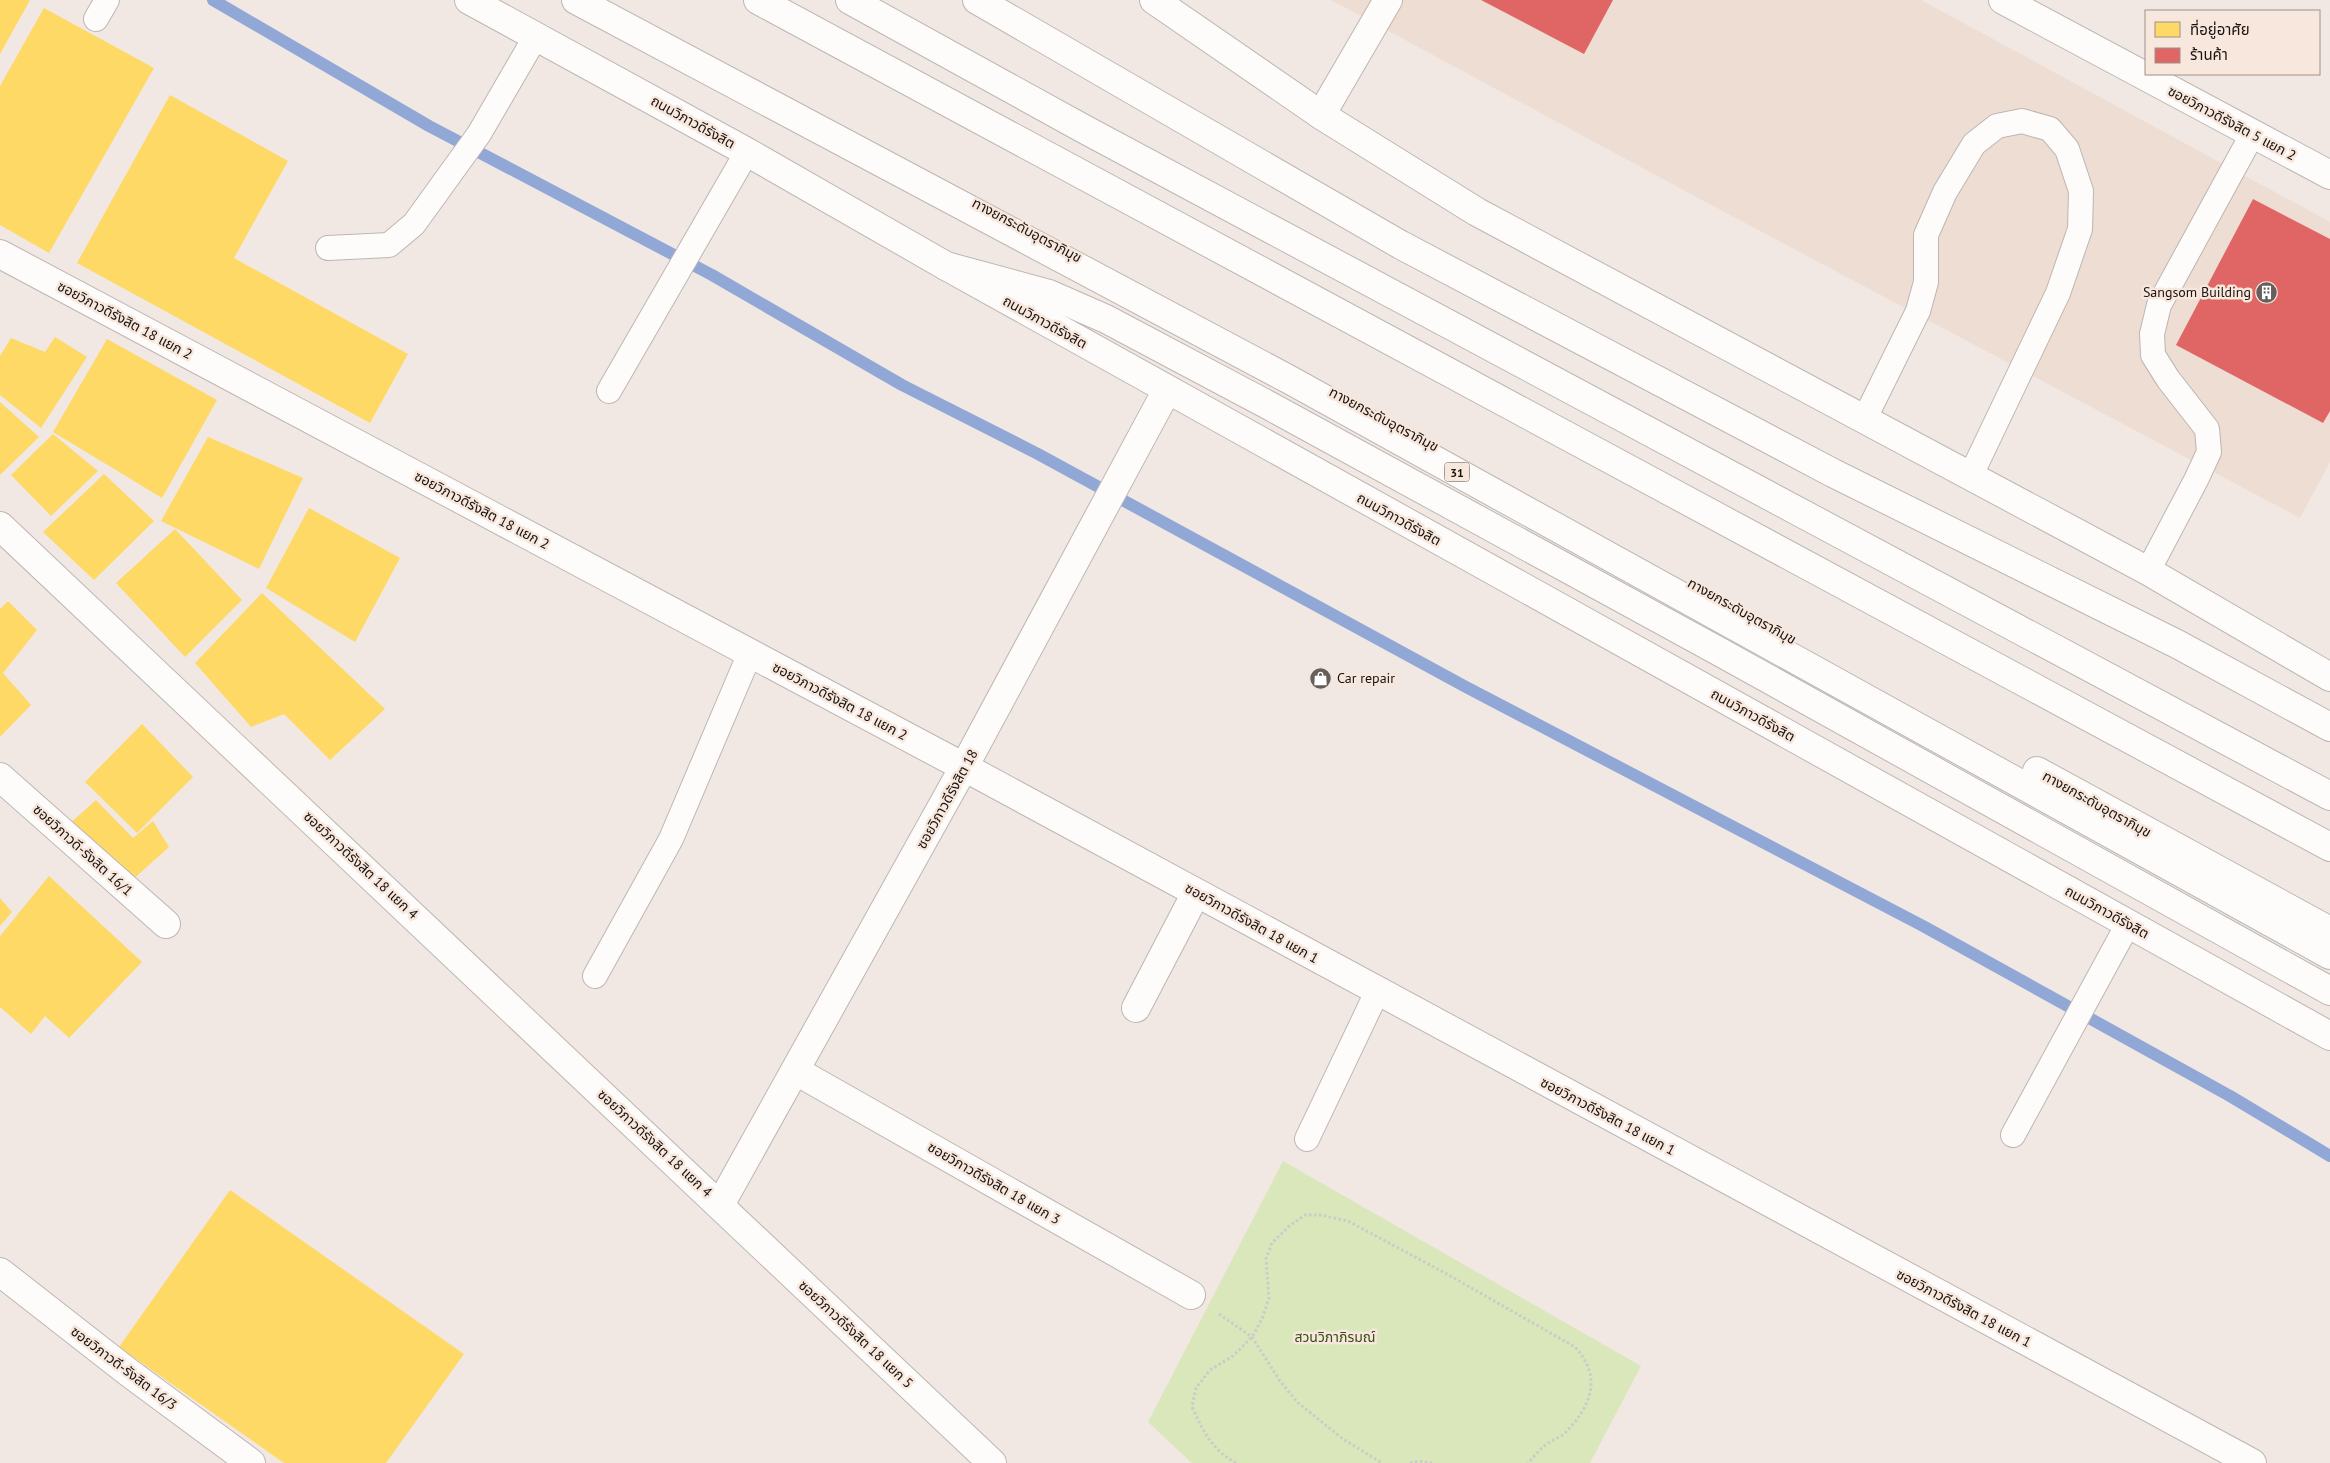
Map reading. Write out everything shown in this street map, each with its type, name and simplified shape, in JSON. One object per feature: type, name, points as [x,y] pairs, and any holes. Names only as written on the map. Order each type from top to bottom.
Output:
[{"type":"main road","name":"ถนนวิภาวดีรังสิต","points":[[469,0],[746,152],[1167,390],[2330,1036]]},
{"type":"main road","name":"31","points":[[576,0],[1290,380],[2330,955]]},
{"type":"main road","name":"ทางยกระดับอุตราภิมุข","points":[[594,0],[1609,539],[2330,931]]},
{"type":"main road","points":[[758,0],[2330,847]]},
{"type":"main road","points":[[850,0],[1084,129],[2330,796]]},
{"type":"main road","points":[[977,0],[1401,246],[1833,473],[2177,644],[2330,727]]},
{"type":"main road","points":[[1154,0],[1321,114],[1477,212],[2148,571],[2330,676]]},
{"type":"main road","points":[[1321,114],[1388,0]]},
{"type":"main road","name":"ซอยวิภาวดีรังสิต 5 แยก 2","points":[[2002,0],[2330,175]]},
{"type":"main road","name":"ซอยวิภาวดีรังสิต 18 แยก 2","points":[[0,254],[964,767]]},
{"type":"main road","points":[[946,266],[1049,294],[1106,319],[1712,647],[1964,789],[2330,991]]},
{"type":"main road","name":"ซอยวิภาวดีรังสิต 18","points":[[720,1205],[964,767],[1167,390]]},
{"type":"main road","name":"ซอยวิภาวดีรังสิต 18 แยก 4","points":[[0,526],[720,1205]]},
{"type":"main road","name":"ซอยวิภาวดีรังสิต 18 แยก 1","points":[[964,767],[1377,992],[2252,1463]]},
{"type":"main road","name":"ซอยวิภาวดี-รังสิต 16/1","points":[[0,777],[166,924]]},
{"type":"main road","points":[[1136,1008],[1196,893]]},
{"type":"main road","name":"ซอยวิภาวดีรังสิต 18 แยก 3","points":[[796,1071],[1191,1295]]},
{"type":"main road","name":"ซอยวิภาวดีรังสิต 18 แยก 5","points":[[720,1205],[992,1463]]},
{"type":"main road","name":"ซอยวิภาวดี-รังสิต 16/3","points":[[0,1272],[128,1372],[250,1463]]},
{"type":"lane","points":[[328,248],[388,246],[414,224],[479,134],[536,36]]},
{"type":"lane","points":[[1864,420],[1918,312],[1926,282],[1926,235],[1945,192],[1974,144],[1997,126],[2022,121],[2050,129],[2067,148],[2080,190],[2080,229],[2058,293],[1970,476]]},
{"type":"lane","points":[[2148,571],[2209,452],[2207,429],[2168,379],[2153,355],[2152,334],[2159,305],[2253,134]]},
{"type":"lane","points":[[610,391],[746,152]]},
{"type":"lane","points":[[595,976],[671,840],[750,653]]},
{"type":"lane","points":[[2014,1134],[2128,924]]},
{"type":"lane","points":[[1307,1139],[1377,992]]},
{"type":"path","points":[[1236,1463],[1222,1455],[1206,1436],[1192,1407],[1196,1388],[1210,1370],[1233,1356],[1252,1337],[1262,1318],[1269,1298],[1266,1259],[1272,1243],[1288,1227],[1305,1215],[1320,1215],[1348,1221],[1445,1273],[1575,1347],[1586,1359],[1591,1378],[1592,1392],[1580,1413],[1563,1435],[1546,1444],[1528,1463]]},
{"type":"path","points":[[1252,1337],[1297,1402],[1343,1439],[1382,1463]]},
{"type":"path","points":[[1410,1463],[1419,1461],[1432,1463]]},
{"type":"shaded area","points":[[1331,0],[1921,0],[2330,222],[2330,462],[2300,518],[1700,199]]},
{"type":"green space","name":"สวนวิภาภิรมณ์","points":[[1283,1161],[1641,1366],[1590,1463],[1192,1463],[1148,1422]]},
{"type":"building: ที่อยู่อาศัย","points":[[0,0],[30,0],[0,54]]},
{"type":"building: ที่อยู่อาศัย","points":[[44,8],[154,68],[49,253],[0,225],[0,86]]},
{"type":"building: ที่อยู่อาศัย","points":[[170,95],[288,161],[234,258],[408,354],[370,423],[77,263]]},
{"type":"building: ที่อยู่อาศัย","points":[[55,337],[87,357],[41,428],[0,395],[0,356],[11,338],[45,352]]},
{"type":"building: ที่อยู่อาศัย","points":[[107,339],[217,400],[162,498],[53,432]]},
{"type":"building: ที่อยู่อาศัย","points":[[0,402],[39,437],[0,475]]},
{"type":"building: ที่อยู่อาศัย","points":[[53,434],[98,471],[51,516],[11,475]]},
{"type":"building: ที่อยู่อาศัย","points":[[208,437],[303,478],[259,569],[161,521]]},
{"type":"building: ที่อยู่อาศัย","points":[[104,474],[154,521],[94,580],[43,532]]},
{"type":"building: ที่อยู่อาศัย","points":[[309,508],[400,558],[355,642],[266,588]]},
{"type":"building: ที่อยู่อาศัย","points":[[175,529],[242,600],[185,657],[116,583]]},
{"type":"building: ที่อยู่อาศัย","points":[[262,593],[385,709],[330,760],[284,714],[251,727],[195,663]]},
{"type":"building: ที่อยู่อาศัย","points":[[8,601],[37,630],[3,673],[31,705],[0,737],[0,609]]},
{"type":"building: ที่อยู่อาศัย","points":[[142,724],[193,777],[137,833],[85,782]]},
{"type":"building: ที่อยู่อาศัย","points":[[96,800],[133,838],[153,821],[169,847],[130,882],[67,826]]},
{"type":"building: ที่อยู่อาศัย","points":[[49,876],[142,962],[69,1038],[45,1016],[31,1034],[0,1007],[0,936]]},
{"type":"building: ที่อยู่อาศัย","points":[[0,898],[12,912],[0,926]]},
{"type":"building: ที่อยู่อาศัย","points":[[230,1190],[464,1354],[386,1463],[284,1463],[119,1347]]},
{"type":"building: ร้านค้า","points":[[1481,0],[1613,0],[1584,54]]},
{"type":"building: ร้านค้า","name":"Sangsom Building","points":[[2253,199],[2330,239],[2330,411],[2323,423],[2176,345]]},
{"type":"waterway","points":[[213,0],[429,126],[712,275],[902,385],[1038,454],[1466,687],[1923,926],[2230,1096],[2330,1156]]},
{"type":"place","name":"Sangsom Building","points":[[2267,292]]},
{"type":"place","name":"Car repair","points":[[1321,678]]}]
